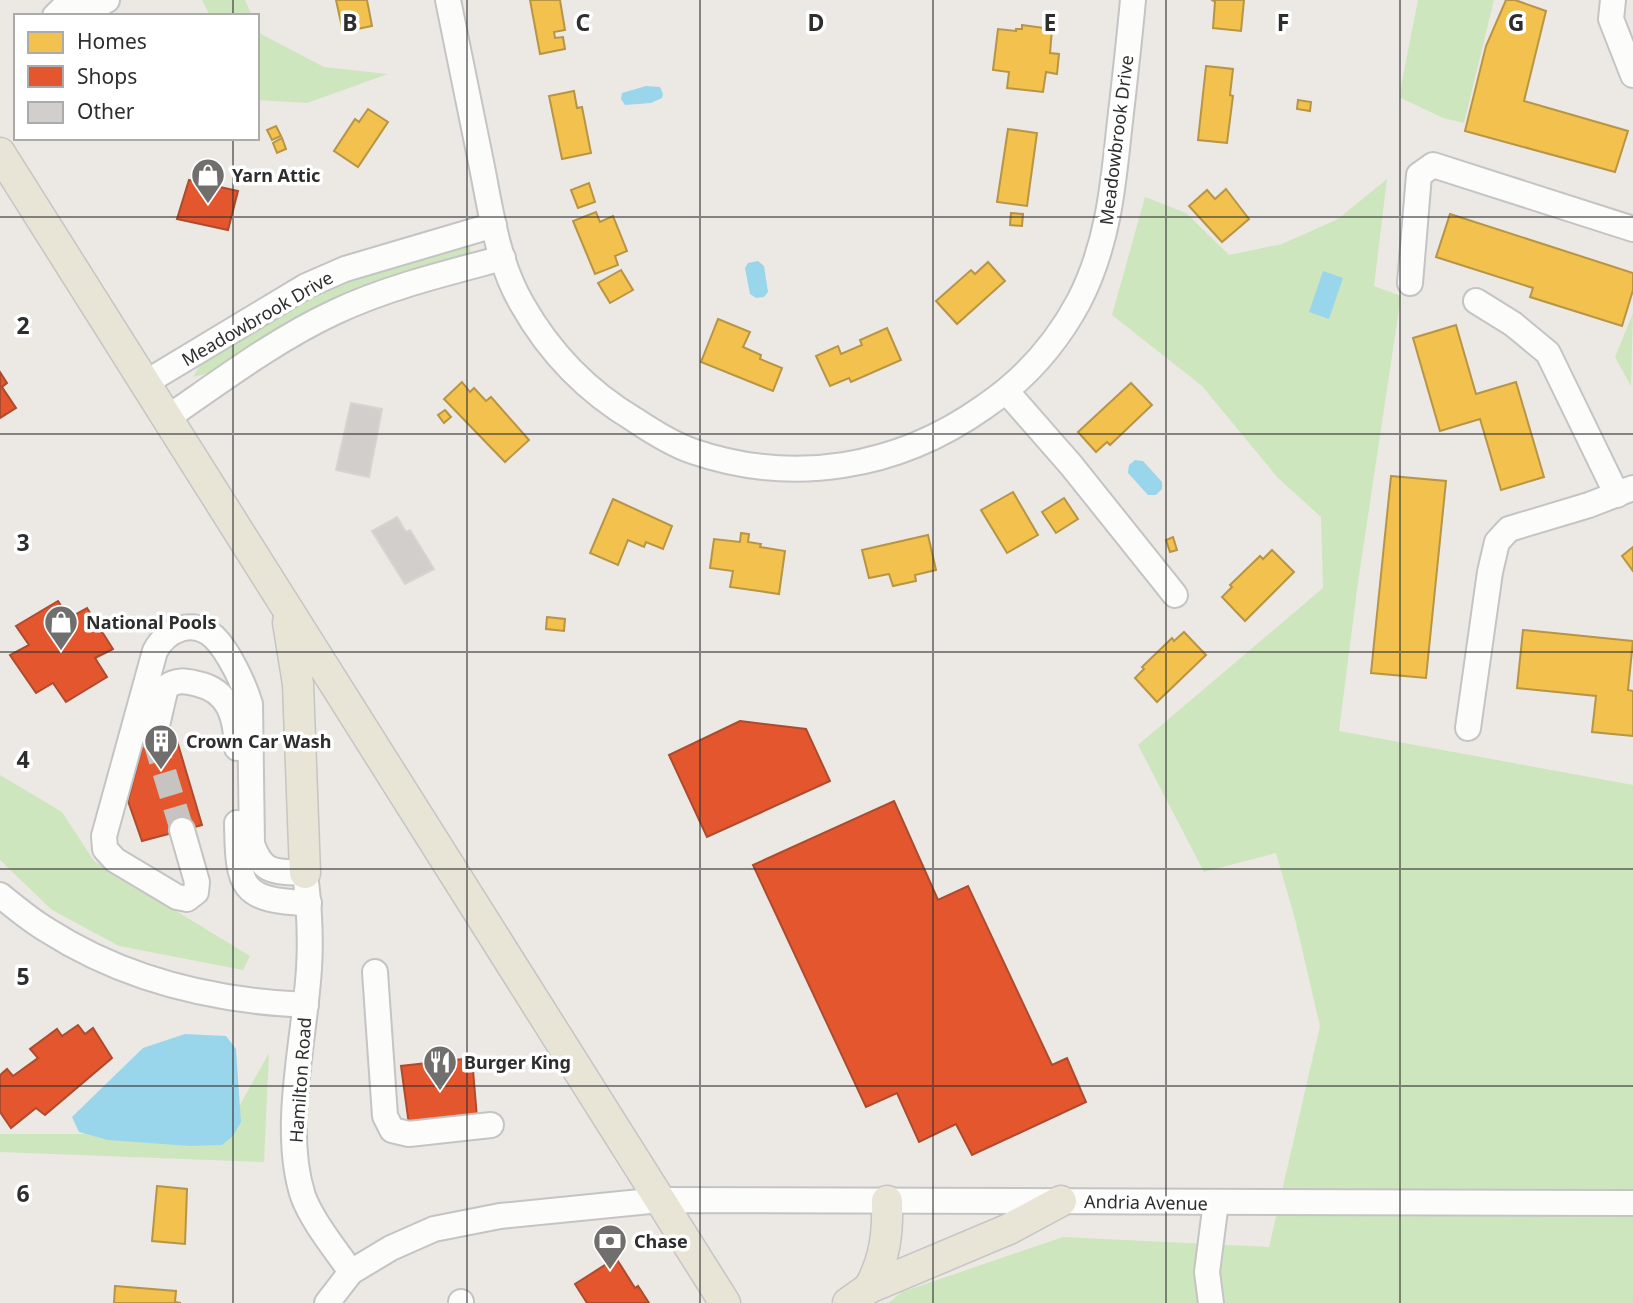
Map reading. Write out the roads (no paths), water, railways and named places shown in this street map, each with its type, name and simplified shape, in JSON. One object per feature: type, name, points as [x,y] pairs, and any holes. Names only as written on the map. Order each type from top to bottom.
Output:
[{"type":"main road","points":[[0,153],[725,1303]]},
{"type":"main road","points":[[286,608],[298,684],[305,873]]},
{"type":"main road","points":[[859,1295],[878,1272],[888,1232],[887,1201]]},
{"type":"main road","points":[[859,1295],[1009,1229],[1061,1201]]},
{"type":"street","points":[[58,14],[71,0]]},
{"type":"street","points":[[83,14],[107,0]]},
{"type":"street","name":"Meadowbrook Drive","points":[[448,0],[503,258],[522,304],[540,332],[561,360],[590,389],[657,434],[689,450],[727,462],[764,468],[826,468],[896,454],[931,441],[1007,392],[1037,362],[1062,329],[1079,300],[1097,262],[1107,226],[1133,0]]},
{"type":"street","points":[[1613,0],[1611,19],[1633,75]]},
{"type":"street","points":[[1410,283],[1419,175],[1433,164],[1633,229]]},
{"type":"street","name":"Meadowbrook Drive","points":[[145,383],[316,282],[390,254],[494,225]]},
{"type":"street","name":"Meadowbrook Drive","points":[[167,418],[287,338],[335,312],[404,286],[503,258]]},
{"type":"street","points":[[1468,728],[1490,572],[1497,542],[1509,529],[1625,491],[1548,353],[1513,324],[1476,301]]},
{"type":"street","points":[[1007,392],[1071,465],[1175,595]]},
{"type":"street","points":[[182,830],[197,882],[196,892],[187,899],[177,897],[115,860],[105,849],[104,836],[155,651],[161,639],[171,632],[179,628],[192,628],[214,637],[244,685],[250,704],[252,844],[258,861],[267,868],[305,873]]},
{"type":"street","points":[[154,738],[166,687],[174,682],[184,681],[209,686],[221,694],[230,706],[236,729],[238,860],[245,884],[251,890],[276,902],[309,902]]},
{"type":"street","name":"Hamilton Road","points":[[305,873],[309,902],[309,967],[294,1142],[297,1173],[304,1199],[351,1272]]},
{"type":"street","points":[[0,895],[46,930],[114,967],[164,985],[220,996],[306,1004]]},
{"type":"street","points":[[375,972],[385,1116],[392,1130],[409,1134],[491,1125]]},
{"type":"street","points":[[327,1303],[351,1272],[391,1248],[434,1229],[500,1216],[660,1200]]},
{"type":"street","name":"Andria Avenue","points":[[660,1200],[1633,1203]]},
{"type":"street","points":[[1211,1303],[1208,1272],[1216,1202]]},
{"type":"water","points":[[646,86],[660,87],[662,98],[651,103],[625,105],[621,99],[622,93]]},
{"type":"water","points":[[758,261],[764,266],[768,292],[764,297],[756,298],[750,294],[745,268],[748,263]]},
{"type":"water","points":[[1323,271],[1343,278],[1329,319],[1309,312]]},
{"type":"water","points":[[1135,460],[1143,461],[1162,482],[1162,489],[1156,495],[1148,495],[1128,473],[1129,465]]},
{"type":"water","points":[[185,1034],[226,1036],[236,1049],[241,1122],[233,1136],[222,1145],[190,1146],[108,1140],[79,1132],[72,1117],[143,1048]]},
{"type":"tunnel","points":[[154,738],[182,830]]},
{"type":"place","name":"Yarn Attic","points":[[208,205]]},
{"type":"place","name":"National Pools","points":[[61,652]]},
{"type":"place","name":"Crown Car Wash","points":[[161,771]]},
{"type":"place","name":"Burger King","points":[[440,1092]]},
{"type":"place","name":"Chase","points":[[610,1271]]}]
